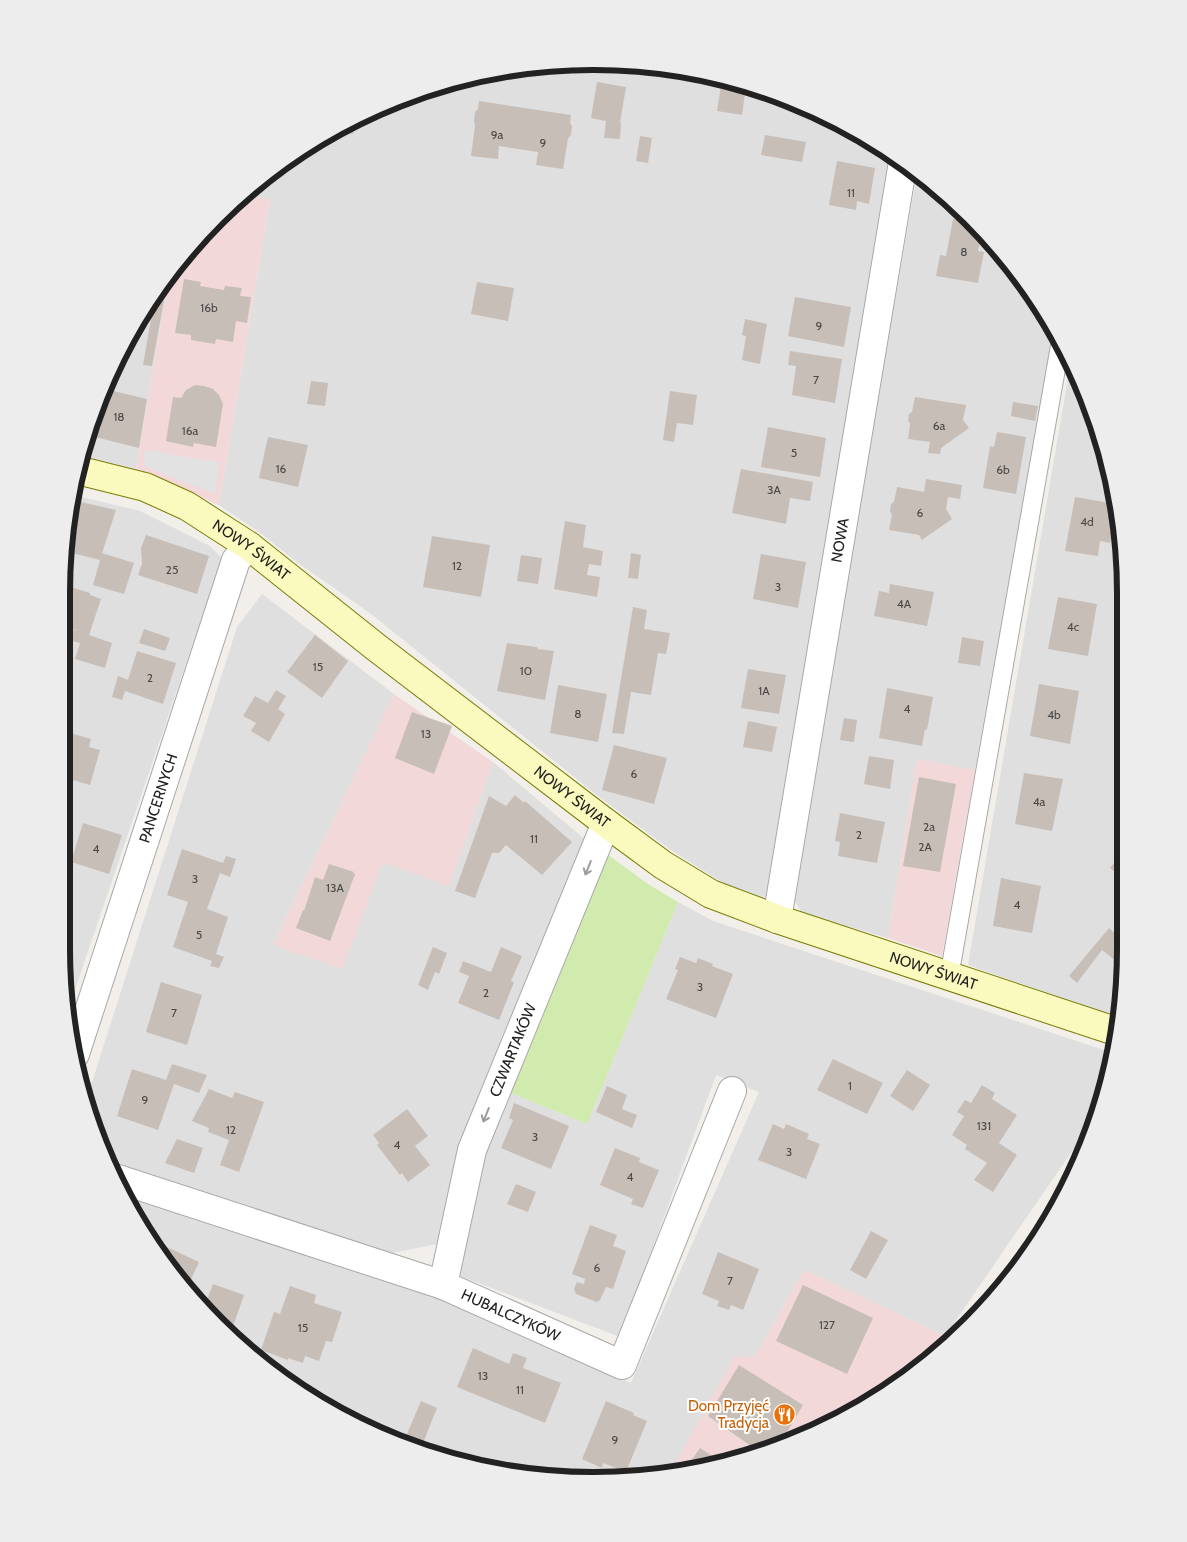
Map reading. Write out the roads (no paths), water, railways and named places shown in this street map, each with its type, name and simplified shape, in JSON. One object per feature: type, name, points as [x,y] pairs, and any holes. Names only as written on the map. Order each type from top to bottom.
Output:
[{"type":"street","name":"NOWA","points":[[777,919],[902,171]]},
{"type":"street","name":"NOWY ŚWIAT","points":[[85,472],[145,487],[187,506],[249,546],[377,648],[606,823],[663,865],[711,894],[777,919],[1111,1030]]},
{"type":"street","name":"PANCERNYCH","points":[[79,1043],[236,560],[249,546]]},
{"type":"street","name":"CZWARTAKÓW","points":[[443,1285],[472,1150],[606,823]]},
{"type":"street","name":"HUBALCZYKÓW","points":[[125,1181],[443,1285],[622,1365],[732,1091]]},
{"type":"lane","points":[[949,977],[1059,354]]},
{"type":"place","name":"Dom Przyjęć Tradycja","points":[[785,1415]]}]
